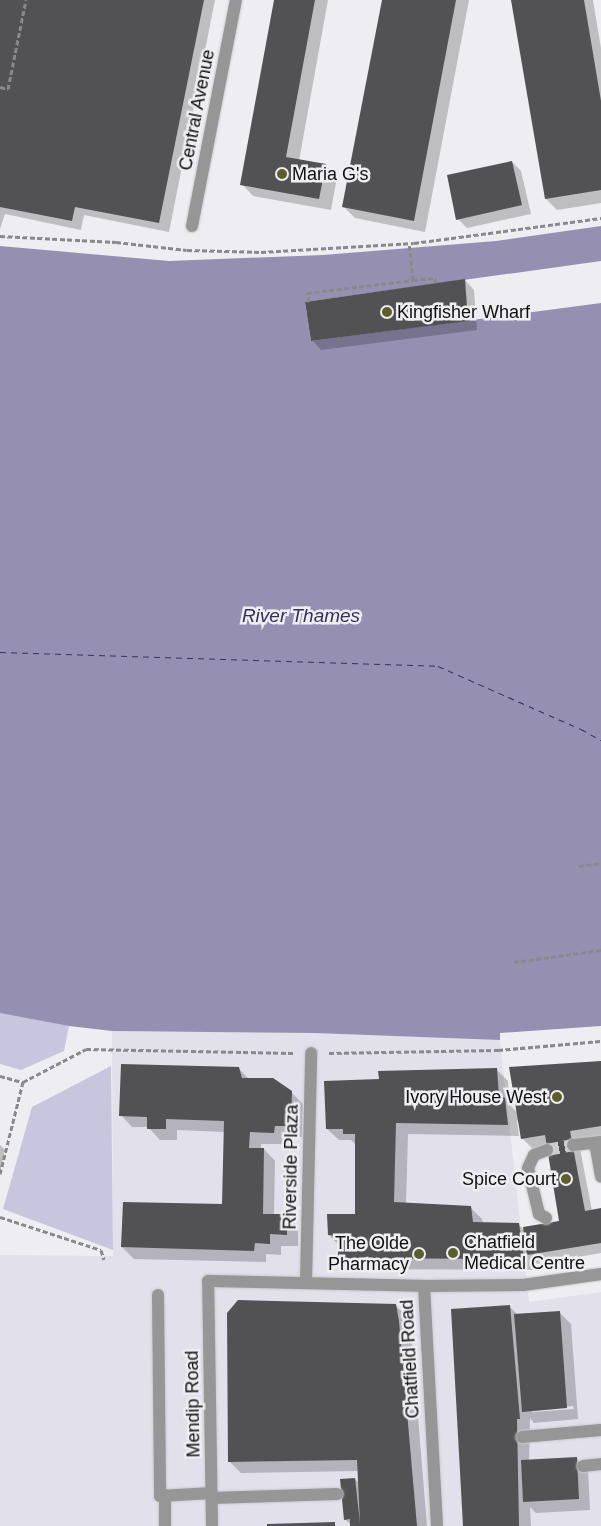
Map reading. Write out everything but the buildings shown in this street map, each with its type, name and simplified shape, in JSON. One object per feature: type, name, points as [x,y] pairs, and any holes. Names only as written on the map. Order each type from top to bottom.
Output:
[{"type":"street","name":"Central Avenue","points":[[192,226],[236,0]]},
{"type":"street","name":"Riverside Plaza","points":[[306,1282],[311,1054]]},
{"type":"street","points":[[573,1146],[601,1142]]},
{"type":"street","points":[[601,1142],[596,1148],[601,1177]]},
{"type":"street","points":[[546,1218],[539,1214],[528,1168],[534,1155],[547,1150]]},
{"type":"street","points":[[424,1286],[523,1285],[601,1274]]},
{"type":"street","name":"Chatfield Road","points":[[208,1281],[424,1286],[437,1526]]},
{"type":"street","name":"Mendip Road","points":[[208,1281],[212,1526]]},
{"type":"street","points":[[158,1295],[160,1496],[337,1494]]},
{"type":"street","points":[[522,1437],[601,1430]]},
{"type":"street","points":[[583,1466],[601,1464]]},
{"type":"street","points":[[165,1495],[165,1526]]},
{"type":"path","points":[[0,87],[8,89],[26,0]]},
{"type":"path","points":[[0,236],[116,242],[187,250],[261,252],[409,243],[601,218]]},
{"type":"path","points":[[409,243],[414,280]]},
{"type":"path","points":[[309,302],[307,293],[435,278],[436,283]]},
{"type":"path","points":[[579,866],[601,863]]},
{"type":"path","points":[[514,962],[601,950]]},
{"type":"path","points":[[0,1076],[23,1082],[86,1049],[311,1054],[498,1050],[601,1041]]},
{"type":"path","points":[[0,1174],[23,1082]]},
{"type":"path","points":[[0,1217],[101,1250],[104,1260]]},
{"type":"shaded area","points":[[0,1011],[69,1026],[64,1051],[21,1070],[0,1064]]},
{"type":"shaded area","points":[[112,1031],[314,1033],[500,1040],[529,1302],[601,1292],[601,1526],[0,1526],[0,1255],[113,1256]]},
{"type":"shaded area","points":[[111,1066],[113,1250],[3,1209],[32,1107]]},
{"type":"water","name":"River Thames","points":[[601,226],[601,1026],[500,1033],[500,1040],[314,1033],[112,1031],[69,1026],[0,1013],[0,246],[169,261],[323,255],[496,241]]},
{"type":"pier","points":[[601,261],[601,303],[311,341],[305,302]]},
{"type":"ferry route","points":[[0,652],[438,666],[581,729],[601,740]]},
{"type":"tunnel","points":[[547,1150],[573,1145]]},
{"type":"place","name":"Maria G's","points":[[282,174]]},
{"type":"place","name":"Kingfisher Wharf","points":[[387,312]]},
{"type":"place","name":"Ivory House West","points":[[557,1097]]},
{"type":"place","name":"Spice Court","points":[[566,1179]]},
{"type":"place","name":"Chatfield Medical Centre","points":[[453,1253]]},
{"type":"place","name":"The Olde Pharmacy","points":[[419,1254]]}]
